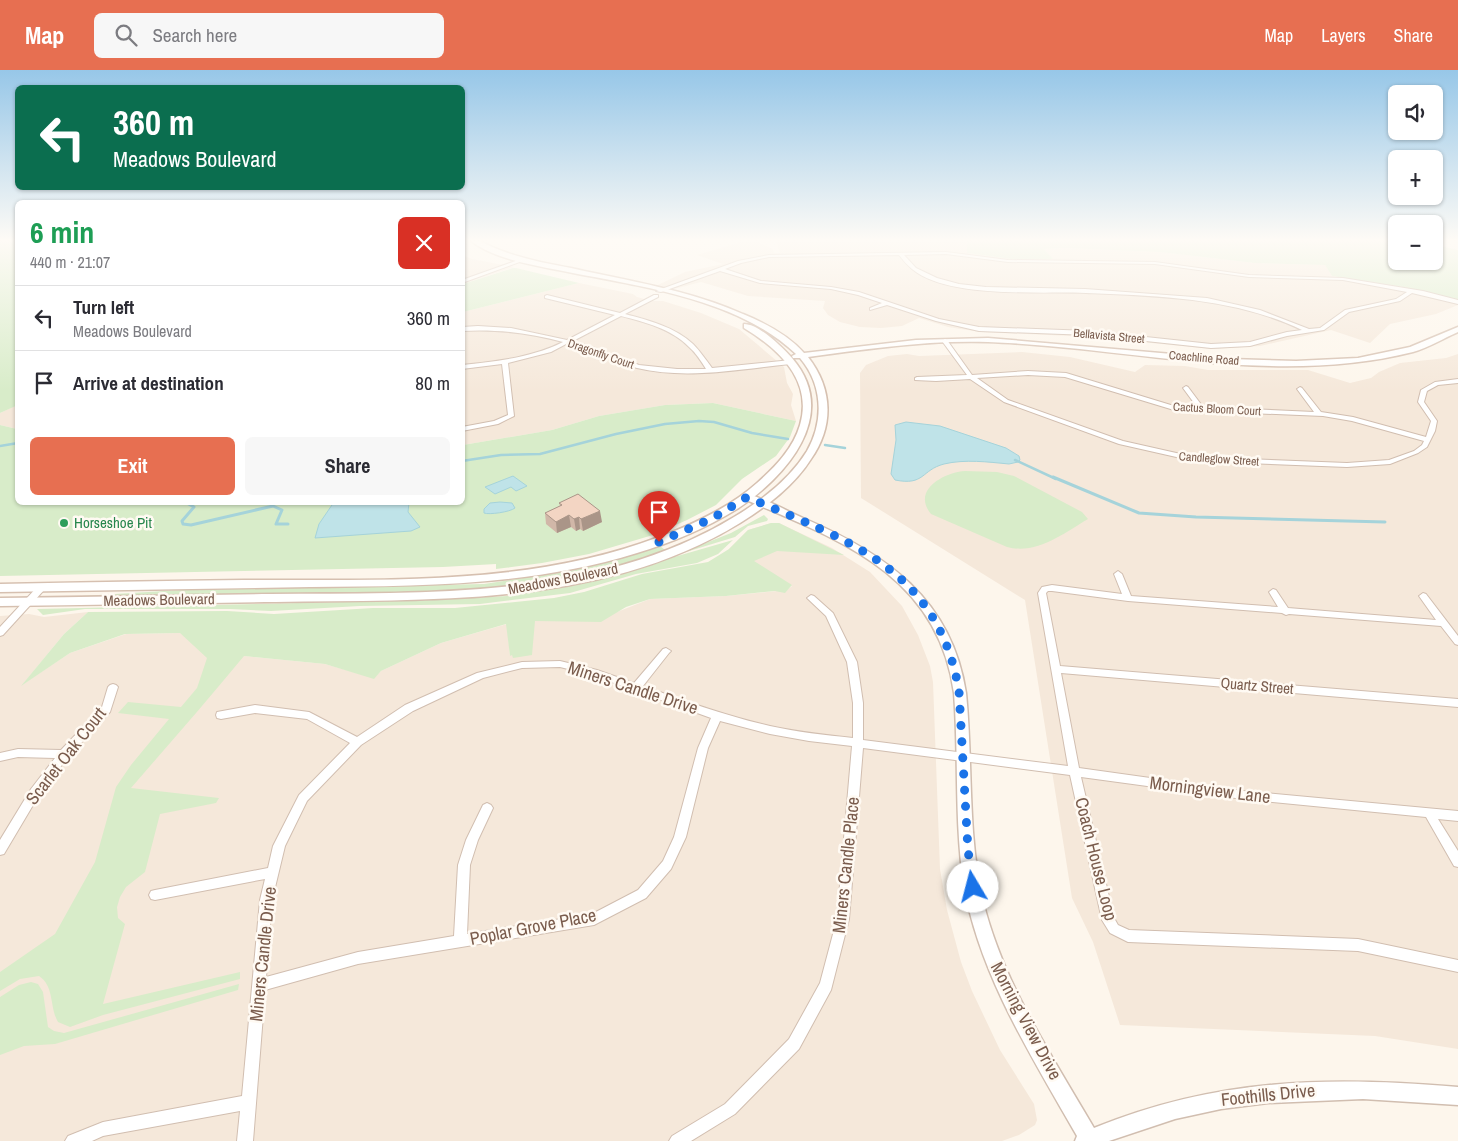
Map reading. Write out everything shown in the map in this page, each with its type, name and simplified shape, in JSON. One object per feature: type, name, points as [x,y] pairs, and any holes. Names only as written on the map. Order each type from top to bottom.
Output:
[{"type":"main road","name":"Meadows Boulevard","points":[[0,602],[438,595],[496,592],[571,580],[648,560],[707,536],[742,518],[762,504],[805,462],[822,428],[824,394],[818,378],[804,358],[780,336],[747,318],[701,301],[645,291]]},
{"type":"main road","name":"Meadows Boulevard","points":[[0,588],[443,581],[497,578],[567,567],[639,549],[694,527],[747,497],[787,458],[804,426],[807,396],[802,379],[789,359],[770,341],[739,322],[705,308],[646,291]]},
{"type":"main road","name":"Coachline Road","points":[[789,359],[945,341],[1016,342],[1232,361],[1310,362],[1359,359],[1403,352],[1428,344],[1458,329]]},
{"type":"street","points":[[465,367],[505,362],[538,355],[568,342],[660,291]]},
{"type":"street","name":"Bellavista Street","points":[[846,291],[938,320],[979,329],[1090,334],[1204,345],[1250,344],[1326,327],[1347,311],[1394,301],[1411,291]]},
{"type":"street","points":[[1085,291],[1206,300],[1262,312],[1308,331]]},
{"type":"street","points":[[1411,291],[1458,304]]},
{"type":"street","points":[[547,297],[657,326],[675,334],[692,346],[710,370]]},
{"type":"street","points":[[872,309],[888,303]]},
{"type":"street","name":"Dragonfly Court","points":[[465,329],[488,327],[520,330],[568,342],[638,367],[674,371],[710,370],[789,359]]},
{"type":"street","name":"Candleglow Street","points":[[945,341],[970,376],[1006,401],[1120,443],[1194,459],[1363,464],[1402,458],[1416,452],[1428,440]]},
{"type":"street","points":[[465,428],[496,423],[511,416],[505,362]]},
{"type":"street","name":"Cactus Bloom Court","points":[[917,379],[1026,371],[1066,375],[1174,408],[1318,413],[1353,419],[1428,440]]},
{"type":"street","points":[[1428,440],[1434,420],[1421,402],[1424,390],[1437,383],[1458,381]]},
{"type":"street","points":[[1186,388],[1202,410]]},
{"type":"street","points":[[1300,389],[1318,413]]},
{"type":"street","name":"Morning View Drive","points":[[747,497],[815,526],[863,550],[899,576],[923,603],[943,636],[956,671],[971,876],[987,942],[1003,984],[1088,1140]]},
{"type":"street","points":[[1118,574],[1128,598]]},
{"type":"street","points":[[0,633],[42,587]]},
{"type":"street","name":"Coach House Loop","points":[[1443,623],[1128,598],[1052,588],[1045,589],[1042,593],[1074,771],[1108,920],[1114,930],[1128,936],[1358,945],[1458,966]]},
{"type":"street","points":[[1273,592],[1286,612]]},
{"type":"street","points":[[1423,596],[1458,642]]},
{"type":"street","name":"Miners Candle Place","points":[[677,1141],[730,1108],[794,1044],[826,985],[843,919],[858,742],[858,703],[852,662],[830,615],[811,598]]},
{"type":"street","points":[[636,687],[666,651]]},
{"type":"street","name":"Miners Candle Drive","points":[[245,1141],[266,900],[279,846],[304,798],[356,742],[409,708],[471,679],[522,665],[560,664],[594,672],[717,716],[770,730],[963,756]]},
{"type":"street","name":"Quartz Street","points":[[1056,670],[1458,703]]},
{"type":"street","name":"Scarlet Oak Court","points":[[0,850],[35,792],[64,754],[106,710],[113,687]]},
{"type":"street","points":[[221,715],[255,708],[309,716],[356,742]]},
{"type":"street","name":"Poplar Grove Place","points":[[259,985],[358,958],[594,919],[642,894],[667,865],[680,838],[703,748],[717,716]]},
{"type":"street","points":[[0,757],[18,753],[64,754]]},
{"type":"street","name":"Morningview Lane","points":[[963,756],[1242,795],[1458,816]]},
{"type":"street","points":[[460,941],[464,865],[472,840],[487,808]]},
{"type":"street","points":[[1429,813],[1458,862]]},
{"type":"street","points":[[155,896],[272,872]]},
{"type":"street","name":"Foothills Drive","points":[[1088,1140],[1133,1122],[1185,1106],[1268,1093],[1346,1090],[1458,1096]]},
{"type":"street","points":[[72,1141],[103,1129],[249,1102]]},
{"type":"shaded area","points":[[547,291],[618,291],[651,301],[663,301],[701,313],[739,329],[784,367],[787,383],[793,394],[791,405],[796,421],[713,403],[665,405],[599,416],[552,430],[465,445],[465,312]]},
{"type":"shaded area","points":[[731,291],[1419,291],[1458,300],[1458,305],[1436,314],[1390,324],[1370,343],[1331,330],[1260,346],[1212,349],[1091,337],[980,332],[948,327],[919,318],[902,326],[860,327],[840,322],[828,315],[823,308],[825,301],[748,296]]},
{"type":"shaded area","points":[[1022,352],[1070,357],[1135,372],[1145,365],[1185,366],[1208,370],[1308,370],[1350,383],[1371,378],[1379,372],[1400,363],[1446,358],[1458,354],[1458,1049],[1375,1036],[1120,1025],[1093,942],[1072,898],[1025,600],[861,498],[860,373],[866,365],[888,356],[907,354],[919,356]]},
{"type":"shaded area","points":[[15,406],[15,429],[0,425],[0,413]]},
{"type":"shaded area","points":[[771,523],[779,523],[832,548],[870,572],[902,606],[918,635],[930,666],[933,682],[940,869],[947,910],[961,962],[972,991],[1000,1050],[1034,1104],[1037,1120],[1035,1125],[1019,1135],[1002,1141],[0,1141],[0,616],[29,614],[44,617],[88,612],[64,634],[23,684],[70,653],[126,634],[180,633],[244,656],[325,664],[374,678],[381,671],[441,643],[507,624],[510,656],[535,621],[562,620],[617,612],[650,599],[726,596],[787,590],[792,586],[729,549],[748,530]]},
{"type":"green space","points":[[0,291],[15,291],[15,406],[0,413]]},
{"type":"green space","points":[[465,291],[547,291],[465,312]]},
{"type":"green space","points":[[1420,291],[1458,291],[1458,300]]},
{"type":"green space","points":[[713,403],[796,421],[790,437],[776,456],[742,479],[716,505],[653,535],[589,554],[496,569],[496,564],[443,567],[0,576],[0,425],[15,429],[15,505],[465,505],[465,445],[552,430],[599,416],[665,405]]},
{"type":"green space","points":[[965,471],[997,472],[1014,476],[1082,512],[1088,519],[1060,536],[1039,545],[1018,549],[1007,547],[931,514],[926,505],[925,497],[933,484],[948,475]]},
{"type":"green space","points":[[764,515],[768,519],[767,521],[748,526],[735,537],[673,556],[731,533]]},
{"type":"green space","points":[[771,523],[779,523],[844,555],[777,551],[754,561],[792,585],[785,593],[775,591],[726,596],[650,599],[626,607],[601,622],[535,621],[532,655],[513,658],[512,655],[510,656],[506,624],[441,643],[381,671],[374,679],[325,664],[244,656],[131,788],[219,798],[216,803],[160,814],[145,872],[126,887],[117,907],[118,918],[125,924],[103,1004],[240,972],[240,979],[103,1015],[70,1027],[58,1022],[50,991],[44,980],[39,976],[20,979],[0,991],[0,972],[55,934],[95,862],[116,787],[131,765],[169,719],[118,713],[128,702],[181,707],[197,688],[207,658],[180,633],[125,634],[70,653],[21,686],[64,634],[88,612],[227,611],[274,614],[373,608],[455,608],[554,598],[584,592],[642,574],[708,562],[729,549],[748,530]]},
{"type":"green space","points":[[733,540],[718,554],[697,563],[636,574],[570,593],[480,604],[360,606],[271,611],[230,609],[85,609],[43,615],[37,609],[433,600],[507,596],[591,581]]},
{"type":"green space","points":[[660,546],[665,550],[577,575],[534,582],[446,591],[49,598],[181,590],[484,584],[575,570]]},
{"type":"green space","points":[[31,982],[38,984],[43,992],[48,1027],[54,1031],[64,1033],[239,984],[238,990],[55,1044],[24,1046],[0,1055],[0,997],[19,985]]},
{"type":"water","points":[[906,422],[940,426],[1006,448],[1019,456],[1020,460],[1009,464],[976,461],[952,462],[937,467],[912,481],[895,480],[891,474],[896,440],[895,425]]},
{"type":"water","points":[[513,476],[527,486],[516,491],[511,487],[495,494],[485,487]]},
{"type":"water","points":[[490,503],[512,503],[515,508],[499,513],[484,513],[484,509]]},
{"type":"water","points":[[332,505],[409,505],[408,512],[420,527],[411,531],[315,538],[319,524]]},
{"type":"building","points":[[578,494],[600,511],[581,519],[579,517],[574,519],[569,515],[556,522],[545,513],[562,505],[559,503]]},
{"type":"waterway","points":[[465,461],[501,455],[540,454],[616,434],[665,424],[699,421],[714,422],[752,433],[788,439]]},
{"type":"waterway","points":[[0,446],[15,444]]},
{"type":"waterway","points":[[825,445],[845,448]]},
{"type":"waterway","points":[[1015,460],[1056,479]]},
{"type":"waterway","points":[[1053,477],[1139,513],[1196,517],[1385,522]]},
{"type":"waterway","points":[[190,505],[194,507],[182,521],[183,524],[191,525],[273,506],[282,510],[276,524],[288,524]]},
{"type":"place","name":"Horseshoe Pit","points":[[64,523]]},
{"type":"route","points":[[659,542],[713,518],[747,497],[855,545],[899,576],[911,589],[935,620],[951,654],[956,671],[959,691],[968,850],[973,887]]}]
